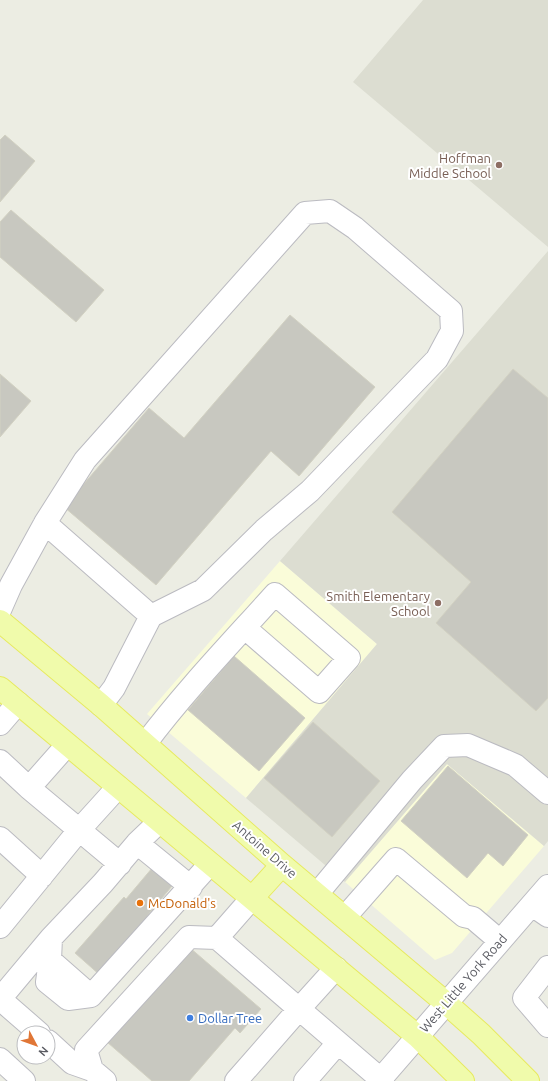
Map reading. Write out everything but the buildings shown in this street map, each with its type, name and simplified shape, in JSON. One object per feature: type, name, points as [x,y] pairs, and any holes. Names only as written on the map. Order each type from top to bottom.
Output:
[{"type":"main road","name":"Antoine Drive","points":[[0,621],[145,744],[282,865],[446,1003],[481,1034],[528,1081]]},
{"type":"main road","points":[[0,688],[159,822],[418,1036],[457,1079]]},
{"type":"main road","points":[[252,898],[282,865]]},
{"type":"street","points":[[0,610],[11,585],[45,523],[85,460],[305,213],[330,211],[355,228],[451,311],[452,331],[438,359],[316,485],[264,530],[203,590],[152,616],[114,688],[101,706]]},
{"type":"street","points":[[45,523],[152,616]]},
{"type":"street","points":[[145,744],[160,724],[244,628],[275,594],[348,658],[319,692],[244,628]]},
{"type":"street","points":[[0,724],[18,703]]},
{"type":"street","points":[[29,788],[67,745]]},
{"type":"street","points":[[317,894],[412,780],[444,746],[468,745],[515,765],[548,793]]},
{"type":"street","points":[[0,761],[29,788],[120,864]]},
{"type":"street","points":[[4,914],[42,876],[118,787]]},
{"type":"street","points":[[29,1025],[0,998],[51,938],[120,864],[137,843],[159,822]]},
{"type":"street","points":[[0,838],[42,876]]},
{"type":"street","points":[[137,843],[191,887]]},
{"type":"street","points":[[345,917],[396,858],[464,916],[473,918],[500,941]]},
{"type":"street","points":[[51,938],[50,960],[91,996],[191,887],[210,864]]},
{"type":"street","name":"West Little York Road","points":[[381,1080],[500,941],[540,910],[547,888]]},
{"type":"street","points":[[217,938],[252,898]]},
{"type":"street","points":[[99,1075],[86,1050],[189,937],[217,938],[381,1080]]},
{"type":"street","points":[[548,967],[524,998],[548,1026]]},
{"type":"street","points":[[236,1081],[336,968]]},
{"type":"street","points":[[305,1081],[338,1043]]},
{"type":"street","points":[[56,1049],[72,1063],[99,1075]]},
{"type":"street","points":[[0,1059],[24,1081]]},
{"type":"shaded area","name":"Hoffman Middle School","points":[[423,0],[548,0],[548,247],[353,82]]},
{"type":"shaded area","name":"Smith Elementary School","points":[[548,251],[548,841],[544,846],[447,764],[345,882],[246,798],[377,644],[280,561]]},
{"type":"shaded area","points":[[280,561],[377,644],[246,798],[147,714]]},
{"type":"shaded area","points":[[447,764],[544,846],[452,953],[435,960],[345,882]]},
{"type":"place","name":"Hoffman Middle School","points":[[499,165]]},
{"type":"place","name":"Smith Elementary School","points":[[438,603]]},
{"type":"place","name":"McDonald's","points":[[140,903]]},
{"type":"place","name":"Dollar Tree","points":[[190,1018]]}]
